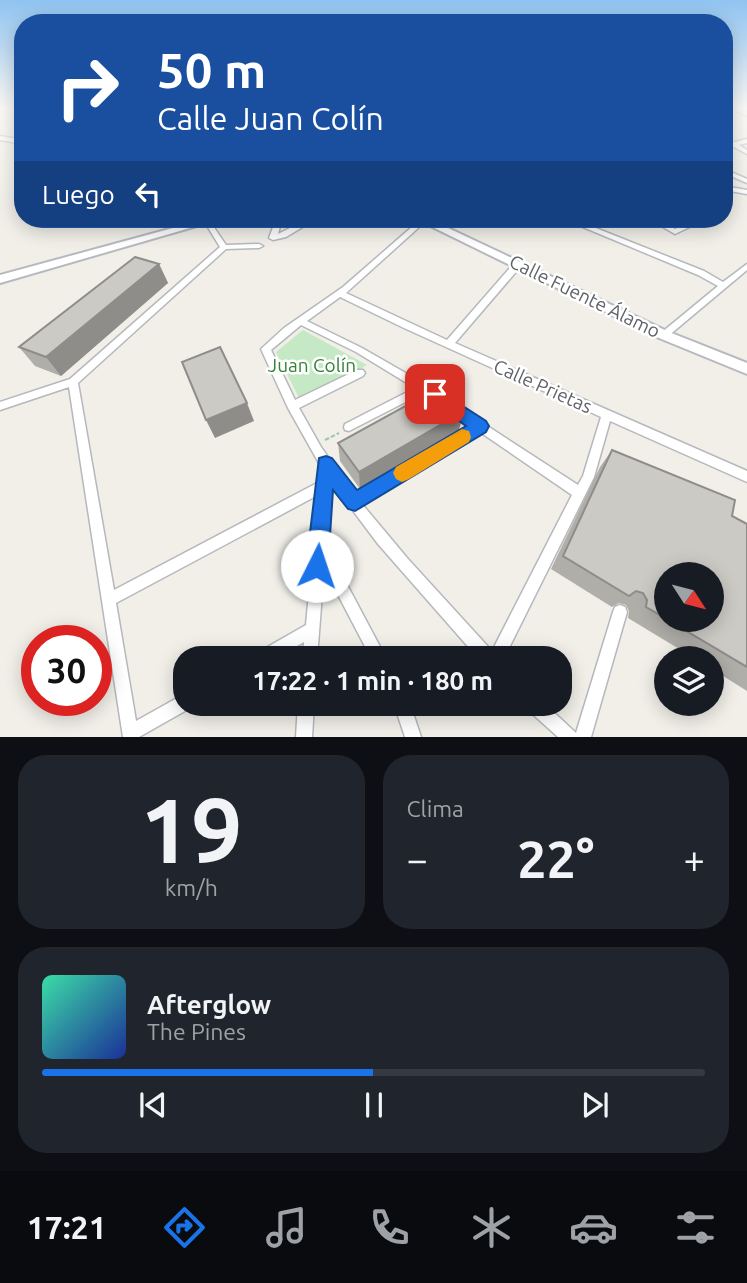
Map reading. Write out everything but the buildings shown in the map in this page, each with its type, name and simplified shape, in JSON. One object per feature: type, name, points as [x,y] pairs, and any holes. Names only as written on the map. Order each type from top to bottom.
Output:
[{"type":"street","points":[[733,144],[740,142]]},
{"type":"street","points":[[733,144],[747,152]]},
{"type":"street","points":[[0,279],[182,228]]},
{"type":"street","points":[[215,228],[224,247]]},
{"type":"street","points":[[272,238],[276,228]]},
{"type":"street","points":[[247,253],[296,228]]},
{"type":"street","points":[[413,228],[340,293],[266,349],[326,464],[377,532],[477,646]]},
{"type":"street","name":"Calle Fuente Álamo","points":[[440,228],[664,335],[747,369]]},
{"type":"street","points":[[591,228],[701,272],[722,285]]},
{"type":"street","points":[[668,228],[675,232],[684,228]]},
{"type":"street","points":[[0,405],[73,382],[224,247],[258,246]]},
{"type":"street","points":[[449,344],[519,264]]},
{"type":"street","points":[[664,335],[747,267]]},
{"type":"street","name":"Calle Prietas","points":[[340,293],[747,477]]},
{"type":"street","points":[[300,321],[359,350],[423,387],[579,493]]},
{"type":"street","points":[[293,405],[360,373]]},
{"type":"street","points":[[73,382],[130,735],[173,709]]},
{"type":"street","points":[[349,428],[423,387]]},
{"type":"street","points":[[502,646],[588,477],[607,414]]},
{"type":"street","points":[[355,502],[480,426]]},
{"type":"street","points":[[311,646],[326,464]]},
{"type":"street","points":[[107,600],[324,485]]},
{"type":"street","points":[[318,545],[373,646]]},
{"type":"street","points":[[583,737],[620,612]]},
{"type":"street","points":[[283,646],[313,629]]},
{"type":"street","points":[[304,737],[305,716]]},
{"type":"street","points":[[406,716],[413,737]]},
{"type":"street","points":[[547,716],[570,737]]},
{"type":"path","points":[[315,445],[349,428]]},
{"type":"green space","name":"Juan Colín","points":[[303,330],[367,365],[301,402],[276,352]]},
{"type":"slow traffic","points":[[402,473],[462,437]]},
{"type":"route","points":[[317,566],[326,464],[355,502],[480,426],[435,394]]}]
